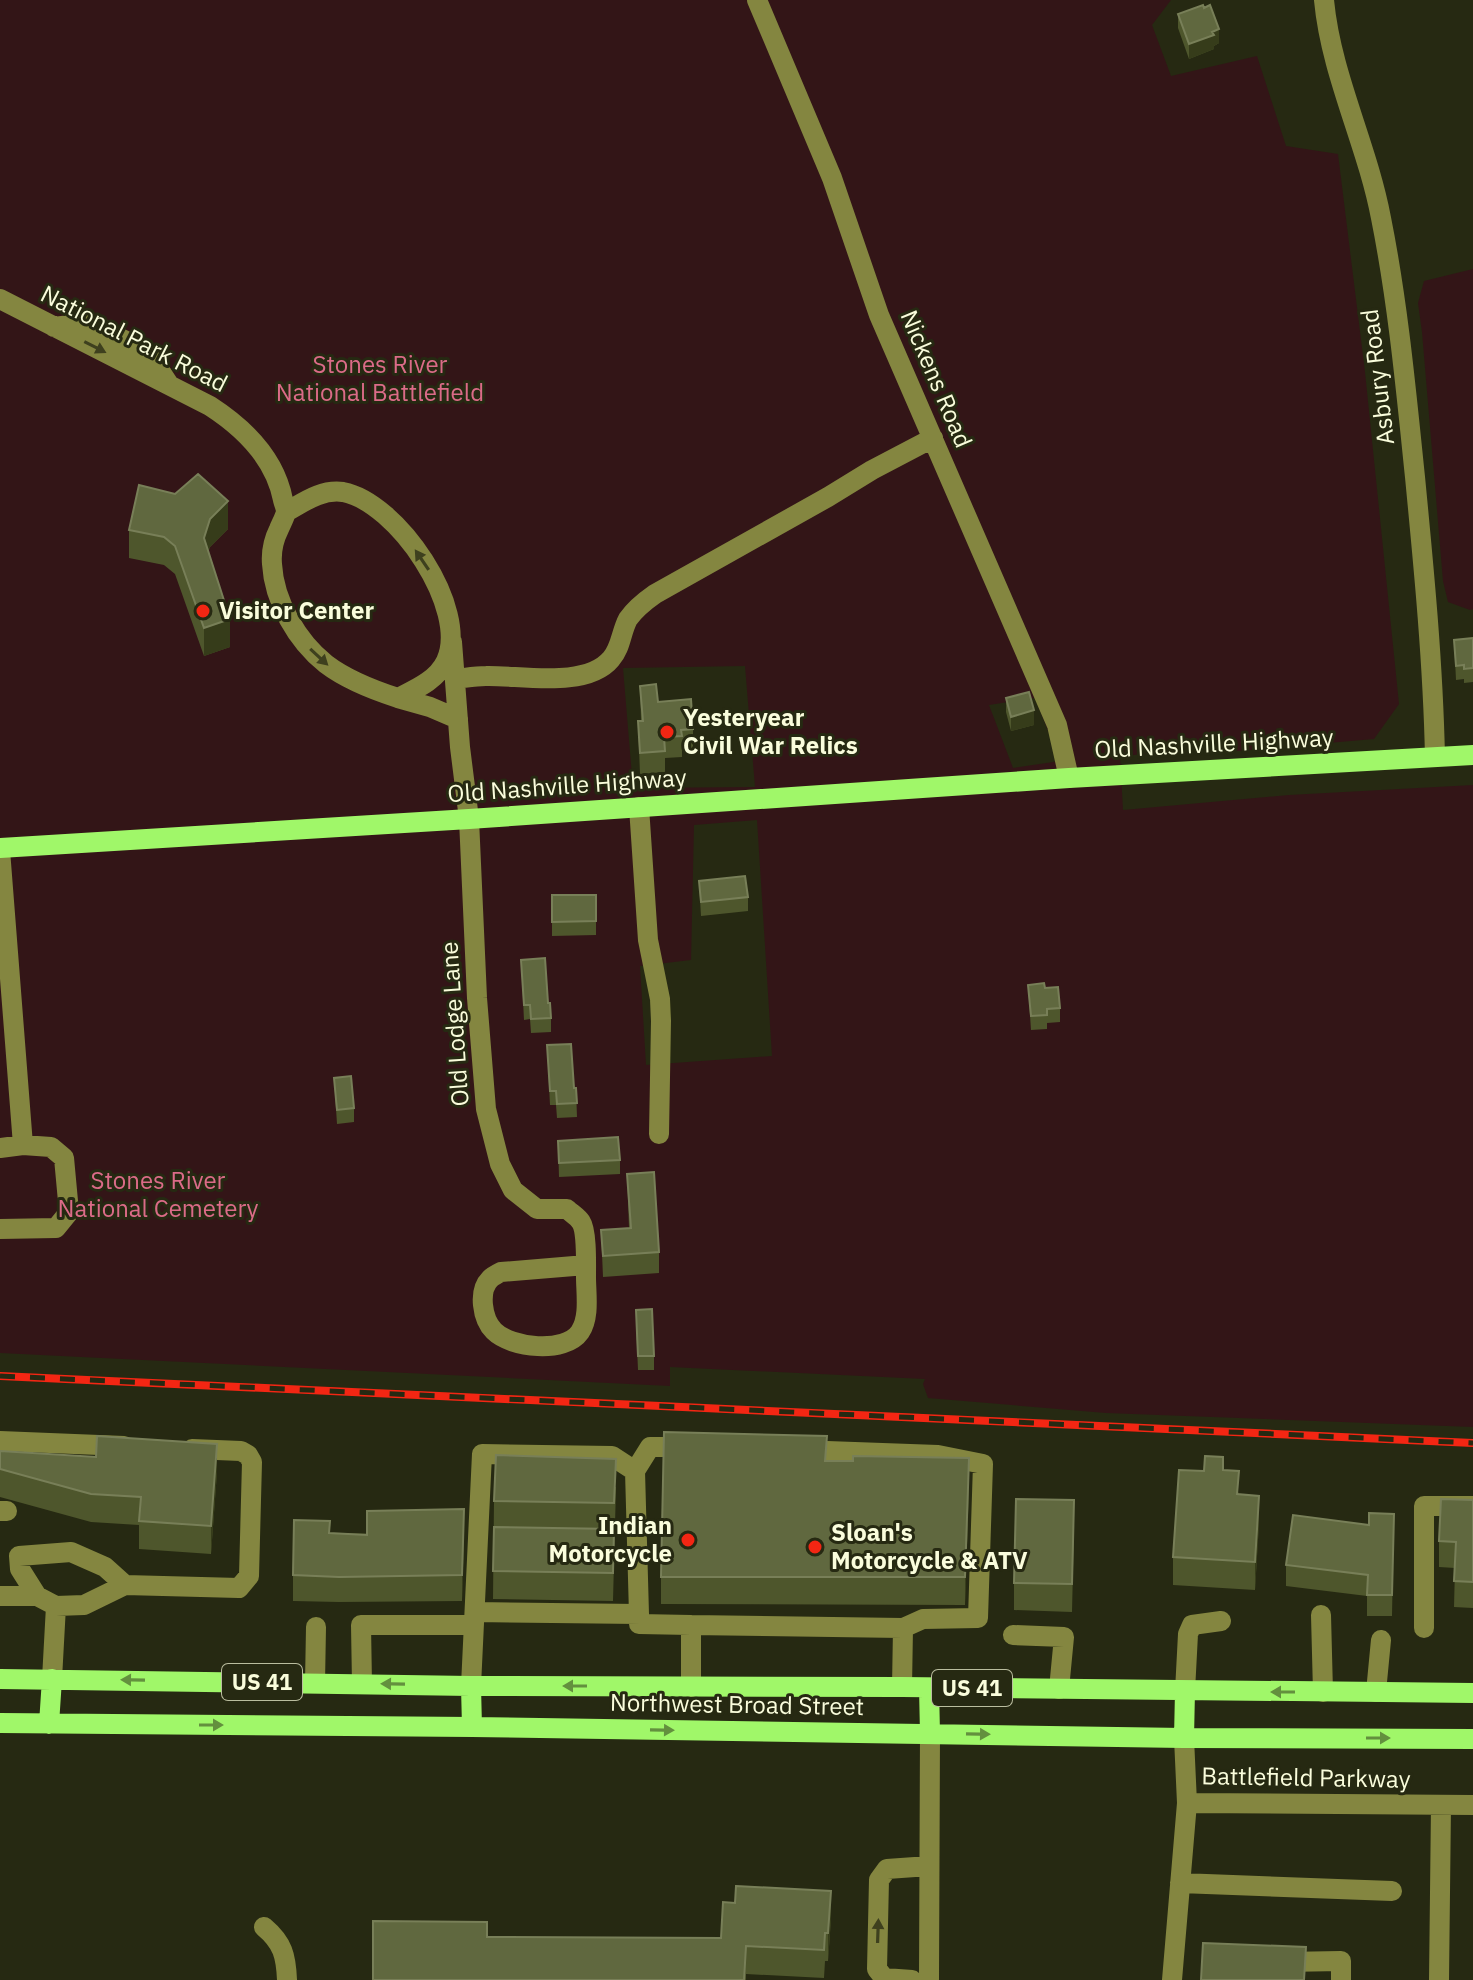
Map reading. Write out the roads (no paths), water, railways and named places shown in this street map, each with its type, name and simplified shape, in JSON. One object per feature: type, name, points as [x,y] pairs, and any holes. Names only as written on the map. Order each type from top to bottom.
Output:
[{"type":"main road","name":"Old Nashville Highway","points":[[0,849],[1069,778],[1473,755]]},
{"type":"main road","name":"Northwest Broad Street","points":[[0,1679],[471,1686],[1473,1693]]},
{"type":"main road","points":[[49,1724],[52,1679]]},
{"type":"main road","points":[[471,1686],[472,1727]]},
{"type":"main road","points":[[929,1688],[930,1733]]},
{"type":"main road","points":[[1184,1738],[1185,1691]]},
{"type":"main road","name":"Northwest Broad Street","points":[[0,1723],[1473,1739]]},
{"type":"street","name":"Nickens Road","points":[[757,0],[832,178],[879,315],[1057,725],[1069,778]]},
{"type":"street","name":"Asbury Road","points":[[1324,0],[1333,51],[1370,169],[1389,257],[1404,363],[1423,559],[1435,757]]},
{"type":"street","name":"National Park Road","points":[[0,299],[227,417],[259,448],[281,488],[286,512]]},
{"type":"street","points":[[455,679],[484,676],[571,678],[596,670],[611,660],[628,620],[638,607],[655,594],[933,438]]},
{"type":"street","points":[[458,719],[378,691],[339,672],[326,664],[302,640],[276,588],[272,563],[274,538],[286,512],[319,494],[342,492],[364,500],[397,526],[426,565],[441,591],[449,617],[469,819]]},
{"type":"street","points":[[398,698],[425,685],[445,664],[452,642]]},
{"type":"street","points":[[639,807],[648,940],[660,999],[659,1134]]},
{"type":"street","name":"Old Lodge Lane","points":[[469,819],[477,998],[486,1109],[500,1164],[513,1190],[537,1209],[567,1209],[582,1223],[586,1265]]},
{"type":"street","points":[[0,849],[23,1145]]},
{"type":"street","points":[[0,1148],[23,1145],[51,1147],[64,1158],[69,1212],[56,1228],[0,1229]]},
{"type":"street","points":[[586,1265],[586,1315],[582,1331],[573,1340],[561,1344],[518,1344],[493,1330],[483,1303],[489,1279],[501,1272],[586,1265]]},
{"type":"street","points":[[0,1441],[241,1451],[252,1462],[249,1576],[239,1588],[125,1585],[84,1605],[56,1606],[37,1596],[0,1596]]},
{"type":"street","points":[[705,1447],[650,1447],[635,1471],[628,1544],[639,1624],[903,1628],[923,1619],[978,1618],[983,1464],[938,1455],[782,1449]]},
{"type":"street","points":[[471,1686],[474,1619],[486,1542],[482,1454],[612,1456],[635,1471]]},
{"type":"street","points":[[1424,1628],[1424,1506],[1473,1506]]},
{"type":"street","points":[[9,1556],[71,1552],[105,1567],[125,1585]]},
{"type":"street","points":[[9,1556],[37,1596]]},
{"type":"street","points":[[52,1679],[56,1606]]},
{"type":"street","points":[[362,1684],[361,1625],[639,1614]]},
{"type":"street","points":[[1321,1615],[1323,1692]]},
{"type":"street","points":[[1185,1691],[1188,1634],[1192,1625],[1221,1621]]},
{"type":"street","points":[[691,1625],[691,1687]]},
{"type":"street","points":[[315,1683],[316,1627]]},
{"type":"street","points":[[902,1687],[903,1628]]},
{"type":"street","points":[[1013,1635],[1064,1637],[1059,1689]]},
{"type":"street","points":[[1376,1692],[1381,1640]]},
{"type":"street","points":[[929,1980],[930,1733]]},
{"type":"street","name":"Battlefield Parkway","points":[[1184,1738],[1187,1803],[1473,1805]]},
{"type":"street","points":[[1172,1980],[1187,1803]]},
{"type":"street","name":"Battlefield Parkway","points":[[1439,1980],[1441,1805]]},
{"type":"street","points":[[912,1980],[884,1978],[877,1969],[879,1880],[887,1869],[929,1866]]},
{"type":"street","points":[[1180,1883],[1392,1891]]},
{"type":"street","points":[[264,1927],[278,1939],[286,1961],[287,1980]]},
{"type":"street","points":[[1284,1962],[1341,1961],[1341,1980]]},
{"type":"railway","points":[[0,1376],[1473,1443]]},
{"type":"place","name":"Visitor Center","points":[[203,611]]},
{"type":"place","name":"Yesteryear Civil War Relics","points":[[667,732]]},
{"type":"place","name":"Indian Motorcycle","points":[[688,1540]]},
{"type":"place","name":"Sloan's Motorcycle & ATV","points":[[815,1547]]},
{"type":"park label","name":"Stones River National Battlefield","points":[[380,379]]},
{"type":"park label","name":"Stones River National Cemetery","points":[[158,1195]]}]
